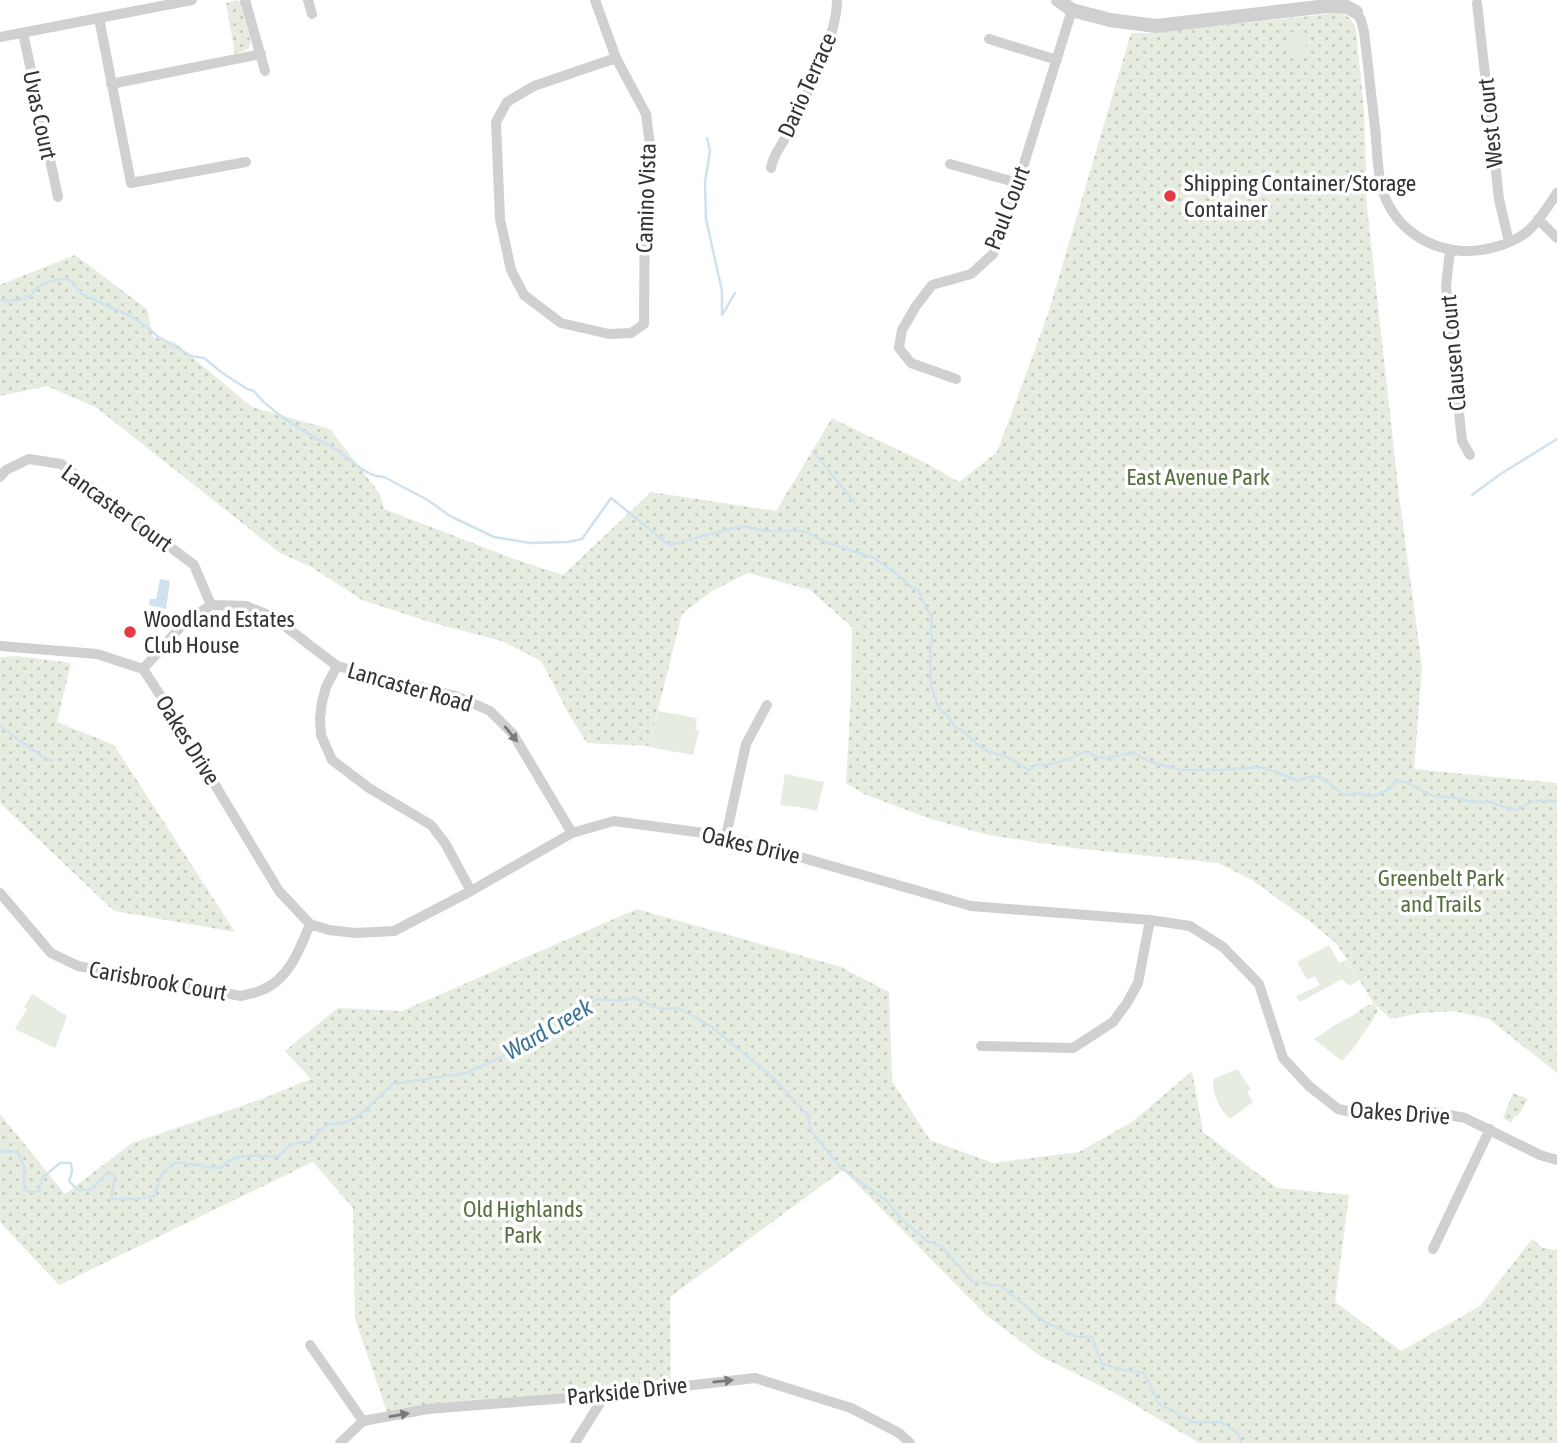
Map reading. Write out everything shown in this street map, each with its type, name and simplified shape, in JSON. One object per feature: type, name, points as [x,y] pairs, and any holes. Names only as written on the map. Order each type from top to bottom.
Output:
[{"type":"street","points":[[0,37],[99,18],[142,5],[192,0]]},
{"type":"street","points":[[246,0],[265,71]]},
{"type":"street","points":[[308,0],[312,14]]},
{"type":"street","name":"Camino Vista","points":[[595,0],[616,58],[646,114],[650,145],[645,191],[644,324],[631,333],[609,334],[561,324],[524,295],[511,270],[500,219],[496,122],[507,102],[534,86],[616,58]]},
{"type":"street","name":"Dario Terrace","points":[[771,168],[773,158],[786,138],[821,60],[837,14],[838,0]]},
{"type":"street","points":[[1058,0],[1072,10],[1110,20],[1156,26],[1327,6],[1347,7],[1356,12],[1364,32],[1381,186],[1398,220],[1425,242],[1450,250],[1480,250],[1522,236],[1557,193]]},
{"type":"street","name":"West Court","points":[[1477,3],[1499,199],[1509,242]]},
{"type":"street","name":"Paul Court","points":[[956,379],[911,363],[899,348],[902,330],[932,285],[971,274],[993,254],[1072,10]]},
{"type":"street","points":[[99,18],[131,183],[246,162]]},
{"type":"street","name":"Uvas Court","points":[[23,33],[58,197]]},
{"type":"street","points":[[989,39],[1057,60]]},
{"type":"street","points":[[111,84],[261,54]]},
{"type":"street","points":[[950,164],[1018,183]]},
{"type":"street","points":[[1538,219],[1557,238]]},
{"type":"street","name":"Clausen Court","points":[[1450,250],[1447,286],[1461,441],[1470,454]]},
{"type":"street","name":"Lancaster Court","points":[[0,477],[6,470],[29,459],[61,464],[194,565],[211,605]]},
{"type":"street","points":[[143,669],[184,623],[211,605]]},
{"type":"street","name":"Lancaster Road","points":[[211,605],[246,606],[273,617],[337,666],[456,696],[490,711],[513,734],[572,833]]},
{"type":"street","name":"Oakes Drive","points":[[0,646],[97,654],[143,669],[279,891],[310,924],[329,930],[355,933],[394,931],[572,833],[614,821],[726,836],[971,906],[1150,920],[1190,926],[1223,947],[1259,984],[1283,1058],[1309,1086],[1338,1109],[1375,1117],[1434,1112],[1465,1118],[1540,1155],[1557,1160]]},
{"type":"street","points":[[337,666],[321,702],[320,719],[321,735],[332,760],[369,788],[431,825],[445,843],[471,891]]},
{"type":"street","points":[[726,836],[746,744],[767,705]]},
{"type":"street","name":"Carisbrook Court","points":[[0,893],[51,953],[78,967],[241,996],[264,989],[282,975],[297,956],[310,924]]},
{"type":"street","points":[[981,1046],[1073,1048],[1112,1022],[1138,983],[1150,920]]},
{"type":"street","points":[[1433,1249],[1490,1129]]},
{"type":"street","points":[[310,1345],[363,1421],[340,1443]]},
{"type":"street","name":"Parkside Drive","points":[[363,1421],[434,1409],[605,1395],[755,1378],[851,1408],[899,1433],[910,1443]]},
{"type":"street","points":[[575,1443],[605,1395]]},
{"type":"green space","points":[[237,0],[241,2],[251,42],[243,52],[235,54],[226,3]]},
{"type":"green space","points":[[1337,13],[1350,18],[1356,30],[1364,108],[1367,207],[1399,495],[1422,667],[1414,769],[1557,783],[1557,1073],[1489,1019],[1454,1011],[1420,1013],[1391,1019],[1374,1004],[1337,944],[1252,880],[1218,863],[1073,848],[988,835],[928,818],[864,794],[846,783],[852,627],[810,590],[748,573],[712,591],[682,614],[649,746],[587,743],[541,661],[502,641],[433,623],[362,600],[311,567],[280,553],[97,408],[47,386],[0,396],[0,285],[75,255],[147,309],[153,337],[174,342],[252,407],[330,429],[380,494],[384,509],[563,575],[651,492],[776,511],[832,418],[928,464],[959,482],[997,452],[1048,314],[1131,33]]},
{"type":"green space","points":[[1304,31],[1307,54],[1291,55],[1288,33]]},
{"type":"green space","points":[[18,656],[71,663],[57,722],[114,745],[235,932],[114,911],[0,803],[0,657]]},
{"type":"green space","points":[[658,711],[697,718],[695,730],[699,731],[693,755],[649,747]]},
{"type":"green space","points":[[785,774],[824,782],[817,811],[780,805]]},
{"type":"green space","name":"Old Highlands Park","points":[[637,909],[841,967],[889,992],[892,1081],[930,1140],[993,1163],[1079,1152],[1132,1122],[1192,1071],[1203,1132],[1277,1188],[1349,1195],[1335,1302],[1401,1351],[1480,1306],[1532,1239],[1543,1248],[1557,1250],[1557,1443],[1199,1443],[1113,1392],[1040,1356],[986,1315],[843,1170],[670,1297],[671,1387],[389,1418],[355,1319],[353,1208],[313,1162],[59,1285],[0,1222],[0,1114],[65,1194],[132,1143],[259,1100],[311,1079],[285,1051],[338,1008],[402,1011]]},
{"type":"green space","points":[[1329,945],[1339,963],[1346,960],[1359,980],[1349,986],[1342,979],[1300,1002],[1296,996],[1320,985],[1315,976],[1307,980],[1297,962]]},
{"type":"green space","points":[[32,994],[67,1016],[55,1048],[15,1029]]},
{"type":"green space","points":[[1374,1004],[1378,1011],[1370,1024],[1357,1013]]},
{"type":"green space","points":[[1357,1013],[1370,1024],[1342,1061],[1314,1039]]},
{"type":"green space","points":[[1237,1069],[1251,1089],[1247,1092],[1253,1102],[1230,1119],[1217,1100],[1213,1079]]},
{"type":"green space","points":[[1513,1093],[1528,1099],[1511,1123],[1503,1118]]},
{"type":"water","points":[[160,579],[170,581],[166,609],[149,605],[150,599],[156,599]]},
{"type":"waterway","points":[[707,138],[710,151],[705,182],[706,219],[722,291],[722,315],[735,293]]},
{"type":"waterway","points":[[0,300],[23,299],[31,296],[38,287],[47,282],[69,279],[82,294],[128,315],[191,356],[204,358],[221,372],[254,391],[280,415],[363,470],[384,477],[426,499],[450,516],[494,537],[530,543],[582,539],[611,498],[669,545],[741,526],[768,531],[801,531],[874,558],[918,590],[932,616],[931,686],[939,708],[955,727],[978,745],[1029,770],[1038,764],[1056,763],[1086,751],[1097,757],[1107,758],[1136,754],[1150,762],[1181,770],[1260,767],[1298,781],[1313,776],[1319,777],[1344,795],[1359,793],[1374,796],[1390,789],[1397,781],[1406,782],[1433,796],[1492,802],[1517,810],[1536,801],[1557,802]]},
{"type":"waterway","points":[[1472,495],[1557,439]]},
{"type":"waterway","points":[[813,451],[855,503]]},
{"type":"waterway","points":[[0,726],[52,761]]},
{"type":"waterway","name":"Ward Creek","points":[[0,1151],[18,1152],[24,1166],[24,1189],[28,1192],[39,1191],[42,1178],[60,1163],[71,1163],[69,1181],[78,1190],[90,1190],[109,1172],[115,1175],[111,1199],[154,1196],[162,1174],[176,1162],[221,1168],[240,1157],[278,1157],[292,1145],[310,1143],[328,1124],[344,1123],[360,1115],[392,1084],[466,1073],[545,1037],[553,1024],[598,999],[618,1001],[635,998],[660,1009],[678,1008],[712,1027],[772,1077],[808,1115],[811,1131],[841,1168],[887,1201],[900,1218],[927,1241],[941,1246],[972,1281],[1001,1286],[1045,1322],[1078,1337],[1092,1337],[1102,1364],[1144,1373],[1159,1404],[1192,1422],[1221,1422],[1238,1433],[1241,1443]]},
{"type":"place","name":"Shipping Container/Storage Container","points":[[1170,196]]},
{"type":"place","name":"Woodland Estates Club House","points":[[130,632]]},
{"type":"park label","name":"East Avenue Park","points":[[1198,477]]},
{"type":"park label","name":"Greenbelt Park and Trails","points":[[1441,891]]}]
